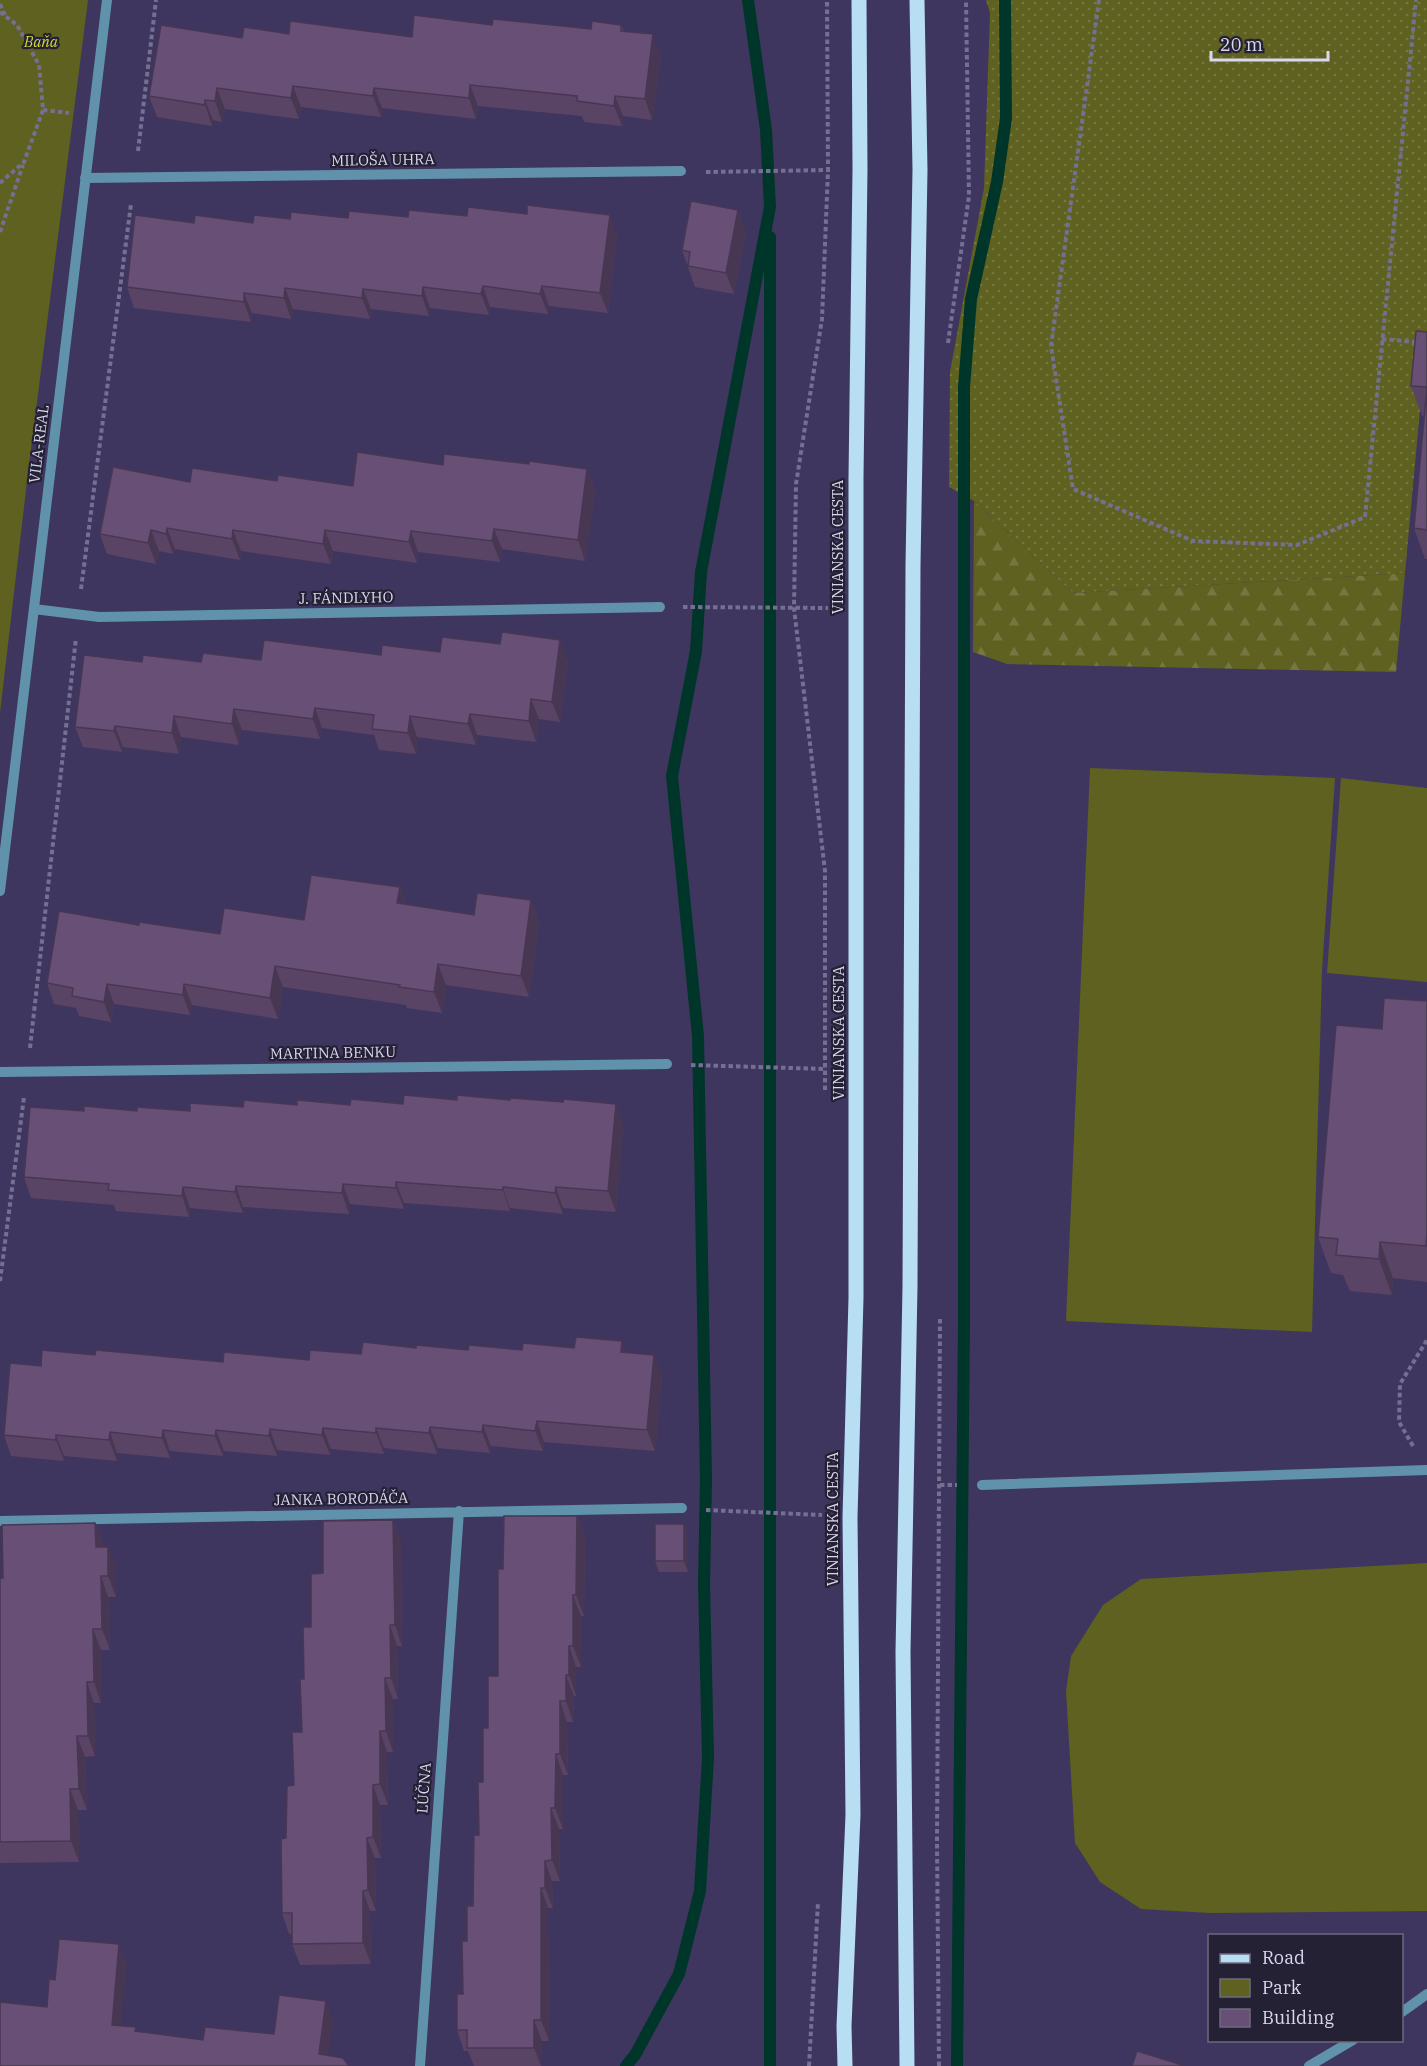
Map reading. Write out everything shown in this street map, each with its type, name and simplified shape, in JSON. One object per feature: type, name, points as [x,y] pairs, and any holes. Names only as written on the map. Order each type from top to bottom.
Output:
[{"type":"main road","name":"VINIANSKA CESTA","points":[[844,2066],[853,1815],[850,1517],[856,1250],[856,478],[860,169],[859,0]]},
{"type":"main road","points":[[907,2066],[903,1652],[910,1287],[913,577],[920,170],[917,0]]},
{"type":"street","name":"VILA-REAL","points":[[0,891],[107,0]]},
{"type":"street","name":"MILOŠA UHRA","points":[[85,178],[681,171]]},
{"type":"street","name":"J. FÁNDLYHO","points":[[34,609],[99,617],[660,607]]},
{"type":"street","name":"MARTINA BENKU","points":[[0,1072],[667,1064]]},
{"type":"street","points":[[982,1485],[1427,1470]]},
{"type":"street","name":"JANKA BORODÁČA","points":[[0,1521],[682,1508]]},
{"type":"street","name":"LÚČNA","points":[[420,2066],[459,1511]]},
{"type":"street","points":[[1403,2012],[1427,1994]]},
{"type":"street","points":[[1309,2066],[1350,2042]]},
{"type":"path","points":[[825,1093],[825,871],[794,608],[796,484],[822,319],[828,170],[827,0]]},
{"type":"path","points":[[947,347],[969,196],[966,0]]},
{"type":"path","points":[[1099,0],[1051,346],[1073,489],[1193,542],[1297,545],[1365,517],[1416,0]]},
{"type":"path","points":[[0,4],[6,16]]},
{"type":"path","points":[[0,12],[17,25],[39,65],[43,111],[0,232]]},
{"type":"path","points":[[0,183],[24,162]]},
{"type":"path","points":[[723,173],[801,171]]},
{"type":"path","points":[[1382,339],[1427,343]]},
{"type":"path","points":[[714,607],[794,608]]},
{"type":"path","points":[[723,1066],[802,1069]]},
{"type":"path","points":[[939,2066],[937,1841],[940,1305]]},
{"type":"path","points":[[1427,1341],[1400,1384],[1399,1422],[1427,1470]]},
{"type":"path","points":[[732,1511],[794,1515]]},
{"type":"path","points":[[809,2066],[819,1892]]},
{"type":"green space","name":"Baňa","points":[[0,0],[88,0],[0,713]]},
{"type":"green space","points":[[986,0],[1427,0],[1427,333],[1405,573],[1073,593],[974,501],[949,487],[950,372],[984,188],[990,13]]},
{"type":"green space","points":[[974,501],[1073,593],[1405,573],[1396,672],[1007,664],[973,652]]},
{"type":"green space","points":[[1090,768],[1335,778],[1322,971],[1312,1332],[1066,1321]]},
{"type":"green space","points":[[1341,778],[1427,788],[1427,982],[1327,973]]},
{"type":"green space","points":[[1427,1563],[1427,1911],[1210,1913],[1141,1909],[1100,1882],[1075,1843],[1066,1691],[1071,1656],[1103,1605],[1141,1579]]},
{"type":"building","points":[[414,15],[492,25],[493,19],[591,29],[592,21],[621,25],[621,31],[653,34],[645,99],[615,96],[614,106],[577,101],[577,96],[470,85],[469,98],[374,88],[373,96],[293,86],[291,98],[217,88],[215,101],[205,100],[205,105],[149,96],[161,25],[242,38],[244,27],[289,34],[290,21],[412,37]]},
{"type":"building","points":[[691,201],[738,210],[726,273],[688,266],[690,252],[682,250]]},
{"type":"building","points":[[527,205],[610,215],[600,293],[542,286],[540,294],[483,286],[481,294],[423,287],[422,296],[363,289],[362,298],[285,288],[284,298],[244,293],[244,302],[127,287],[135,215],[194,223],[195,215],[253,223],[254,215],[290,219],[291,212],[348,218],[349,211],[408,217],[409,210],[467,216],[468,207],[527,214]]},
{"type":"building","points":[[1416,331],[1427,332],[1427,387],[1411,386]]},
{"type":"building","points":[[1427,387],[1427,530],[1414,528]]},
{"type":"building","points":[[357,452],[443,465],[444,454],[529,464],[529,461],[587,469],[578,540],[494,529],[492,541],[411,531],[409,542],[325,530],[323,544],[233,530],[232,539],[167,528],[166,534],[151,530],[148,543],[100,534],[113,467],[190,482],[192,468],[277,481],[278,475],[353,486]]},
{"type":"building","points":[[502,632],[560,640],[552,702],[531,699],[529,721],[470,714],[468,724],[410,716],[408,733],[372,729],[374,715],[315,708],[313,719],[234,709],[232,724],[174,716],[172,733],[115,726],[114,731],[75,727],[84,655],[142,662],[143,655],[201,662],[203,653],[261,660],[264,640],[381,655],[382,645],[440,652],[442,637],[500,644]]},
{"type":"building","points":[[311,875],[400,887],[397,903],[474,915],[477,893],[531,900],[521,976],[438,964],[434,992],[275,966],[270,998],[184,984],[183,995],[107,984],[104,1002],[72,996],[73,988],[47,983],[59,911],[139,925],[139,922],[220,934],[224,908],[304,920]]},
{"type":"building","points":[[1384,998],[1427,1001],[1426,1246],[1380,1242],[1379,1259],[1336,1255],[1338,1239],[1318,1237],[1336,1025],[1382,1029]]},
{"type":"building","points":[[404,1095],[457,1100],[457,1095],[563,1102],[564,1099],[616,1104],[608,1191],[556,1187],[555,1193],[503,1187],[503,1190],[396,1182],[396,1188],[343,1184],[342,1193],[236,1186],[235,1192],[183,1187],[182,1196],[108,1190],[109,1184],[24,1177],[30,1107],[84,1111],[84,1106],[137,1111],[137,1107],[190,1111],[190,1103],[243,1107],[244,1100],[297,1105],[297,1100],[350,1105],[351,1099],[403,1104]]},
{"type":"building","points":[[576,1337],[622,1341],[621,1352],[654,1355],[647,1430],[537,1421],[535,1431],[483,1425],[482,1432],[430,1427],[429,1433],[376,1428],[376,1433],[323,1428],[322,1435],[270,1429],[269,1436],[216,1430],[215,1436],[163,1430],[162,1438],[110,1432],[109,1440],[56,1435],[56,1440],[4,1435],[10,1363],[41,1366],[42,1350],[95,1355],[96,1350],[223,1362],[224,1352],[309,1360],[310,1350],[361,1354],[363,1342],[416,1348],[416,1345],[468,1350],[469,1345],[522,1350],[523,1343],[574,1348]]},
{"type":"building","points":[[504,1516],[577,1516],[573,1646],[569,1646],[566,1701],[560,1701],[560,1754],[556,1754],[555,1808],[551,1808],[552,1860],[545,1861],[545,1888],[541,1888],[541,2020],[534,2020],[534,2048],[467,2048],[467,2030],[457,2030],[457,1994],[463,1994],[462,1941],[467,1941],[467,1906],[473,1906],[474,1835],[479,1835],[478,1782],[483,1782],[483,1728],[488,1728],[488,1676],[498,1676],[498,1569],[503,1569]]},
{"type":"building","points":[[393,1520],[395,1625],[390,1625],[391,1678],[385,1678],[386,1731],[380,1731],[380,1784],[373,1785],[373,1837],[367,1838],[368,1890],[363,1891],[363,1943],[292,1944],[292,1913],[282,1913],[281,1839],[286,1838],[287,1786],[294,1785],[292,1732],[302,1732],[300,1679],[304,1679],[303,1627],[311,1627],[311,1574],[323,1573],[323,1521]]},
{"type":"building","points":[[95,1523],[96,1547],[108,1547],[108,1576],[101,1576],[102,1629],[93,1629],[94,1682],[87,1682],[88,1736],[77,1736],[79,1789],[70,1789],[71,1841],[0,1842],[2,1525]]},
{"type":"building","points":[[655,1524],[684,1524],[684,1561],[655,1561]]},
{"type":"building","points":[[59,1939],[119,1944],[112,2025],[136,2027],[135,2031],[203,2040],[205,2027],[274,2034],[279,1995],[326,2001],[319,2054],[343,2058],[349,2066],[0,2066],[0,2002],[47,2007],[49,1979],[55,1980]]},
{"type":"building","points":[[1137,2051],[1182,2065],[1132,2066]]},
{"type":"waterway","points":[[626,2066],[635,2055],[679,1974],[700,1891],[708,1758],[704,1584],[706,1480],[698,1036],[672,776],[696,651],[701,572],[770,207],[766,130],[748,0]]},
{"type":"waterway","points":[[957,2066],[964,1320],[964,387],[971,299],[997,182],[1006,118],[1005,0]]},
{"type":"waterway","points":[[770,237],[770,2066]]}]
